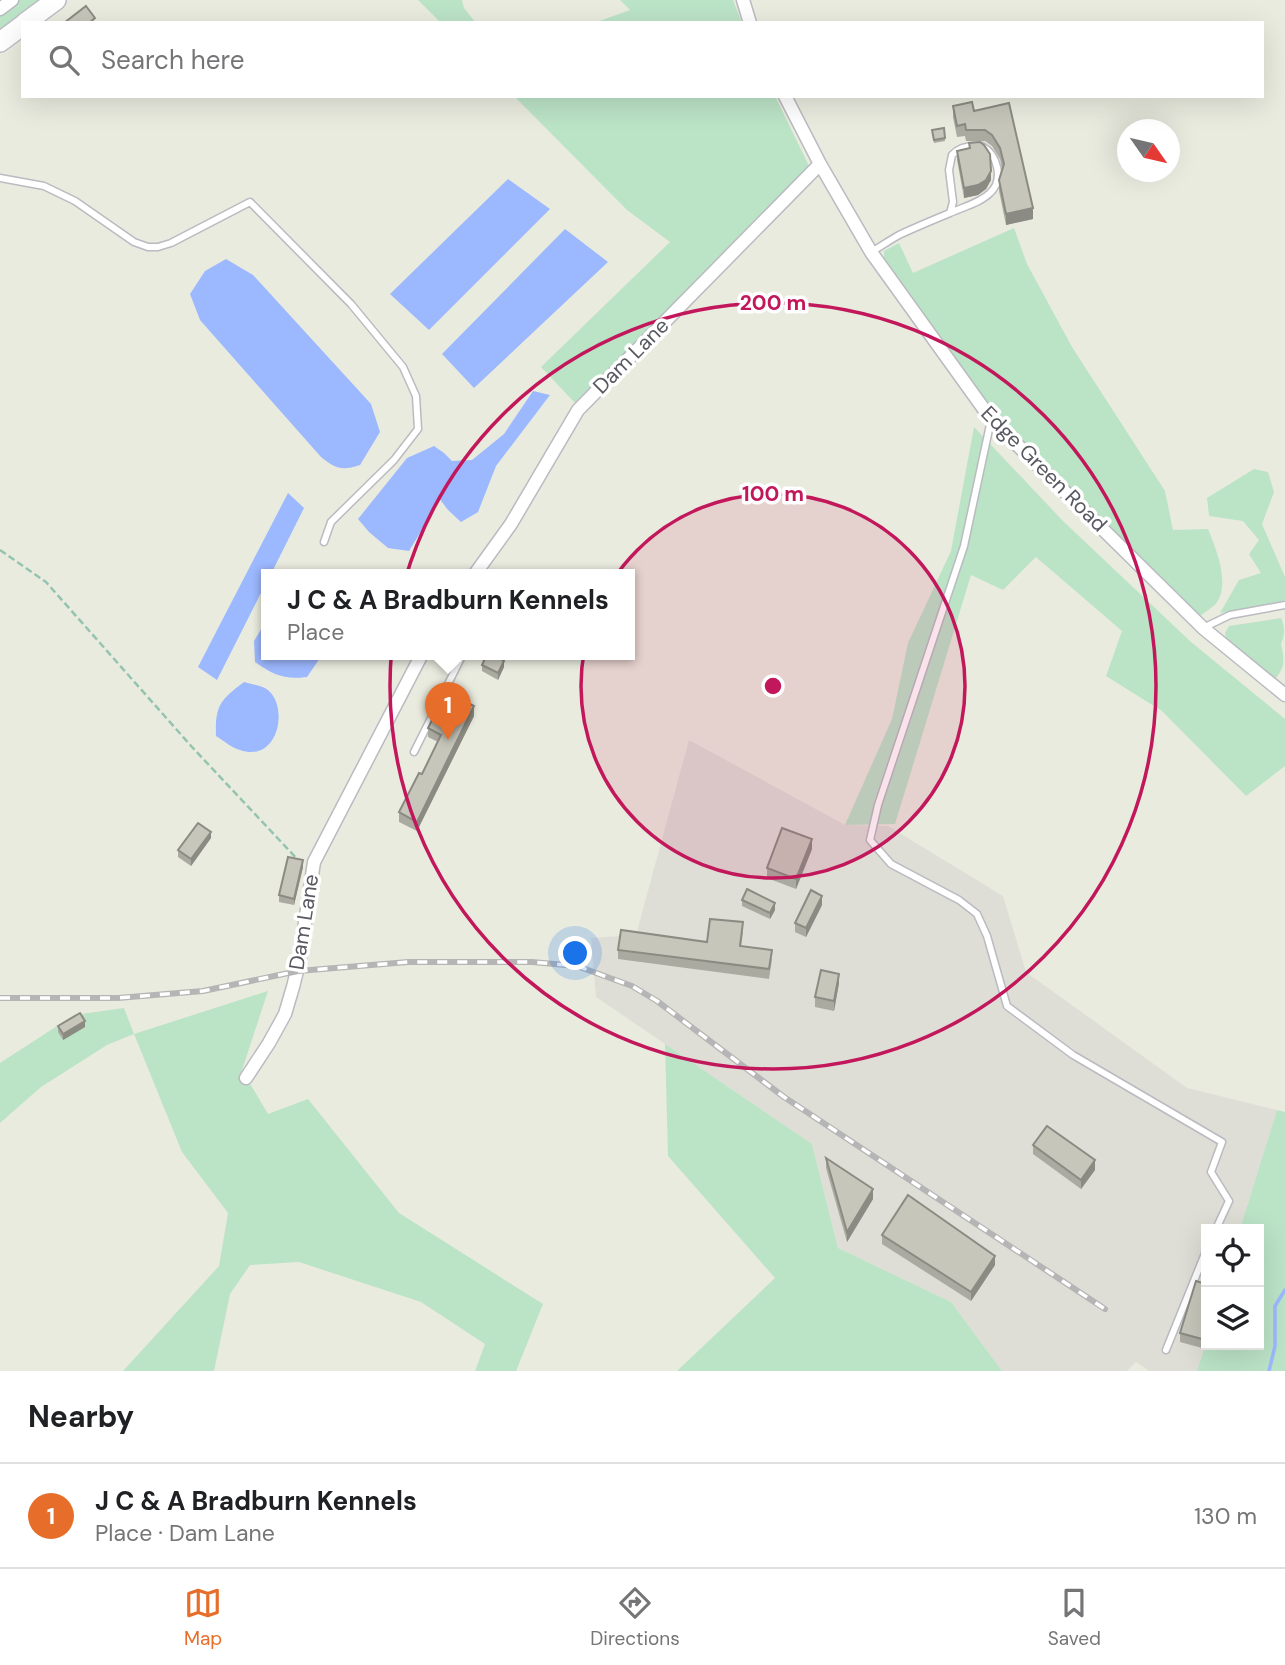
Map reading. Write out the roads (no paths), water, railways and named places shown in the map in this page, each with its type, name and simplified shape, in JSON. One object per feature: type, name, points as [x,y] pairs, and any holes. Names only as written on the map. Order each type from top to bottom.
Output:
[{"type":"main road","points":[[28,21],[56,0]]},
{"type":"main road","points":[[0,42],[21,26]]},
{"type":"street","points":[[0,9],[12,0]]},
{"type":"street","points":[[743,0],[749,21]]},
{"type":"street","name":"Edge Green Road","points":[[786,98],[820,164],[871,252],[991,419],[1203,628],[1285,695]]},
{"type":"street","name":"Dam Lane","points":[[479,569],[511,524],[578,410],[820,164]]},
{"type":"street","name":"Dam Lane","points":[[246,1078],[270,1043],[285,1014],[299,963],[314,862],[419,660]]},
{"type":"lane","points":[[871,252],[898,236],[950,213],[983,198],[991,193],[996,185],[998,169],[988,149],[982,146],[967,147],[952,155],[949,170],[953,202],[950,213]]},
{"type":"lane","points":[[0,178],[44,186],[75,201],[134,242],[148,247],[172,243],[250,202],[351,304],[403,367],[416,396],[418,429],[394,460],[331,522],[324,542]]},
{"type":"lane","points":[[991,419],[964,546],[878,805],[870,840],[891,864],[959,900],[977,914],[987,936],[1007,1006],[1073,1055],[1222,1142],[1211,1172],[1228,1201],[1218,1224]]},
{"type":"lane","points":[[1203,628],[1230,615],[1285,605]]},
{"type":"lane","points":[[414,752],[460,660]]},
{"type":"lane","points":[[1166,1350],[1201,1263]]},
{"type":"water","points":[[508,179],[550,209],[429,330],[390,294]]},
{"type":"water","points":[[565,229],[608,262],[474,388],[442,354]]},
{"type":"water","points":[[226,259],[253,275],[371,404],[380,432],[360,465],[339,468],[321,457],[200,320],[190,294],[205,271]]},
{"type":"water","points":[[533,391],[550,395],[496,466],[478,512],[461,522],[439,498],[409,551],[388,548],[358,519],[407,458],[434,446],[452,461],[472,460],[504,434]]},
{"type":"water","points":[[288,493],[304,508],[274,569],[261,569],[261,593],[217,680],[198,667]]},
{"type":"water","points":[[261,629],[261,660],[319,660],[307,677],[280,676],[255,662],[254,641]]},
{"type":"water","points":[[244,682],[265,688],[273,695],[279,717],[272,740],[264,748],[254,752],[237,749],[216,736],[221,704]]},
{"type":"waterway","points":[[1269,1371],[1275,1346],[1275,1306],[1285,1290]]},
{"type":"railway","points":[[0,998],[118,998],[203,991],[298,971],[408,962],[532,962],[577,966],[632,986],[657,1001],[784,1097],[1105,1309]]},
{"type":"place","name":"J C & A Bradburn Kennels","points":[[448,740]]}]
